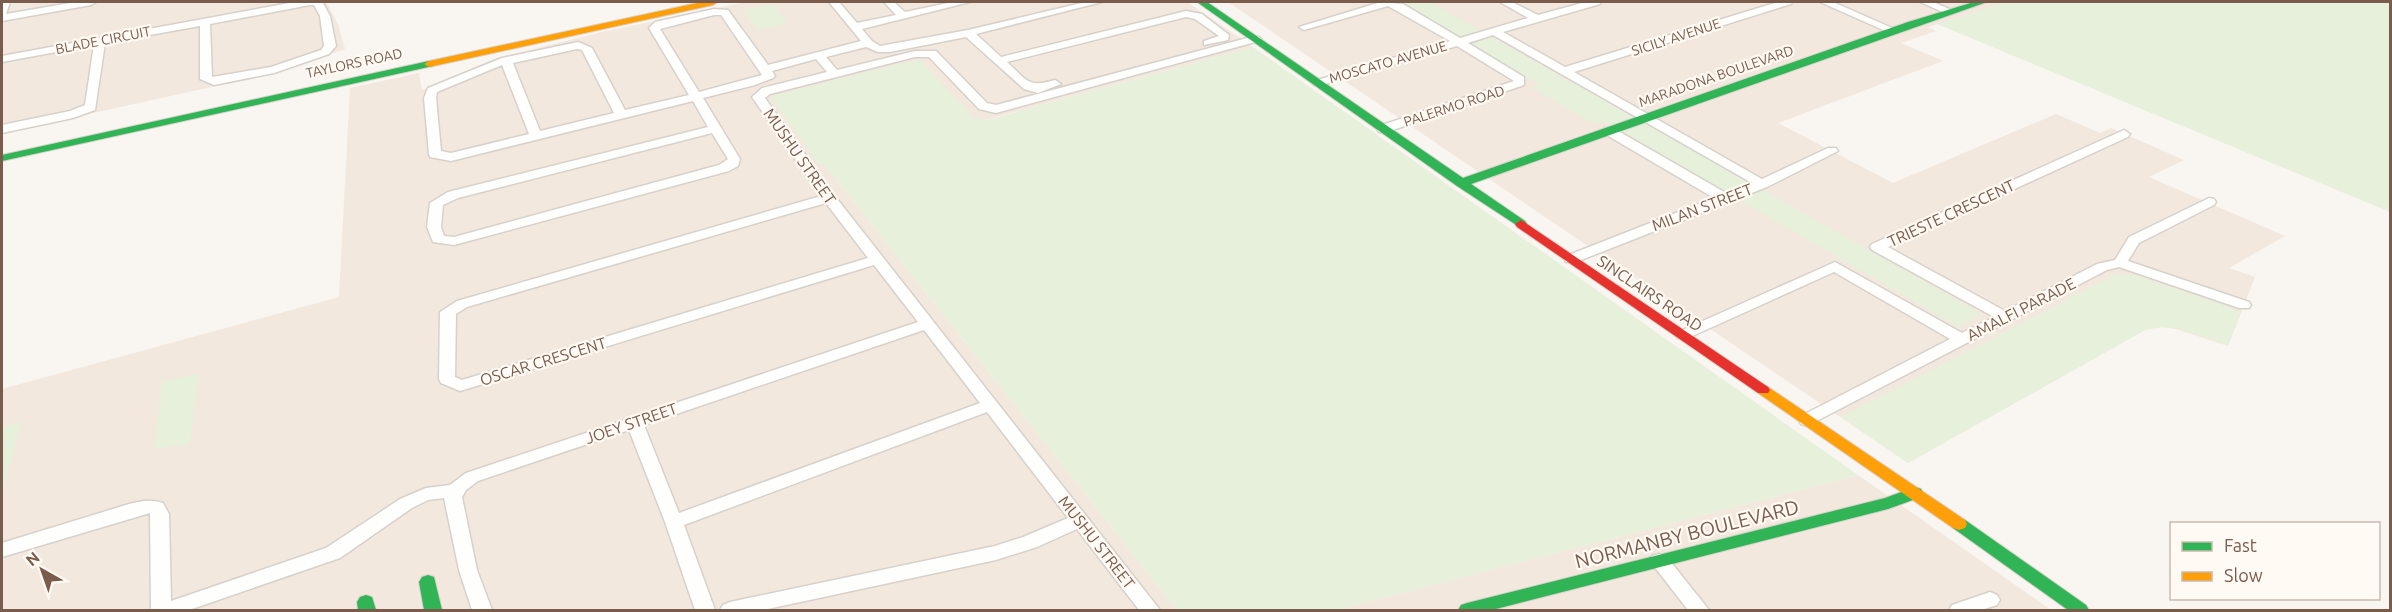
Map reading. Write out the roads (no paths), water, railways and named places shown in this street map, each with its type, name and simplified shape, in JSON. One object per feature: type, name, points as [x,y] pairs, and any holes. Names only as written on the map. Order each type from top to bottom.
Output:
[{"type":"street","points":[[2,11],[4,2]]},
{"type":"street","points":[[2,18],[91,2]]},
{"type":"street","name":"BLADE CIRCUIT","points":[[2,59],[205,20],[310,2],[318,3],[325,16],[330,46],[325,52],[274,69],[214,82],[206,79],[205,20]]},
{"type":"street","name":"TAYLORS ROAD","points":[[2,158],[713,2]]},
{"type":"street","points":[[834,2],[868,43],[874,48],[884,50],[968,33],[1097,2]]},
{"type":"street","points":[[889,2],[903,16]]},
{"type":"street","points":[[856,27],[965,2]]},
{"type":"street","name":"SINCLAIRS ROAD","points":[[1202,2],[1571,259],[1915,493],[2080,610]]},
{"type":"street","points":[[1304,27],[1387,2],[1399,6],[1458,42]]},
{"type":"street","points":[[1505,2],[1537,19]]},
{"type":"street","name":"MOSCATO AVENUE","points":[[1318,83],[1596,2]]},
{"type":"street","name":"SICILY AVENUE","points":[[1564,71],[1787,2]]},
{"type":"street","points":[[1826,2],[1894,31]]},
{"type":"street","points":[[1925,2],[1949,12]]},
{"type":"street","name":"MARADONA BOULEVARD","points":[[1461,183],[1982,2]]},
{"type":"street","points":[[621,116],[586,48],[578,45],[507,60],[432,90],[430,98],[435,154],[451,157],[536,137],[621,116],[696,97],[764,80],[769,76],[724,12],[714,12],[656,25],[654,28],[696,97],[715,129],[734,159],[733,163],[724,168],[454,241],[438,239],[434,227],[437,203],[453,195],[715,129]]},
{"type":"street","points":[[968,33],[999,61],[1029,87],[1038,88],[1224,38],[1224,35],[1198,16],[1186,14],[999,61]]},
{"type":"street","points":[[1493,31],[1762,184]]},
{"type":"street","name":"MUSHU STREET","points":[[1150,610],[829,198],[758,97],[765,91],[915,54],[932,53],[983,106],[996,109],[1255,39]]},
{"type":"street","points":[[2,129],[73,114],[91,107],[100,40]]},
{"type":"street","name":"PALERMO ROAD","points":[[1383,129],[1520,83],[1520,79],[1458,42]]},
{"type":"street","points":[[765,69],[868,43]]},
{"type":"street","points":[[819,55],[834,74]]},
{"type":"street","points":[[507,60],[536,137]]},
{"type":"street","points":[[1609,131],[1724,198]]},
{"type":"street","name":"TRIESTE CRESCENT","points":[[2005,317],[1877,247],[2124,134]]},
{"type":"street","name":"MILAN STREET","points":[[1571,259],[1762,184],[1832,152]]},
{"type":"street","name":"OSCAR CRESCENT","points":[[829,198],[462,304],[448,312],[447,379],[460,386],[877,260]]},
{"type":"street","points":[[2209,202],[2134,240],[2120,263],[2244,305]]},
{"type":"street","name":"AMALFI PARADE","points":[[1807,420],[2102,267],[2120,263]]},
{"type":"street","points":[[1683,335],[1835,266],[1962,339]]},
{"type":"street","name":"JOEY STREET","points":[[454,491],[472,477],[928,324]]},
{"type":"street","points":[[674,522],[990,405]]},
{"type":"street","points":[[634,422],[674,522],[705,610]]},
{"type":"street","points":[[168,610],[333,554],[349,546],[417,498],[436,492],[454,491],[453,497],[468,570],[482,610]]},
{"type":"street","name":"NORMANBY BOULEVARD","points":[[1467,610],[1514,605],[1659,561],[1893,501],[1915,493]]},
{"type":"street","points":[[2,550],[129,511],[149,506],[157,508],[160,514],[161,610]]},
{"type":"street","points":[[730,610],[996,553],[1030,542],[1080,520]]},
{"type":"street","points":[[1659,561],[1699,610]]},
{"type":"street","points":[[428,582],[433,610]]},
{"type":"street","points":[[1959,610],[1990,600]]}]
